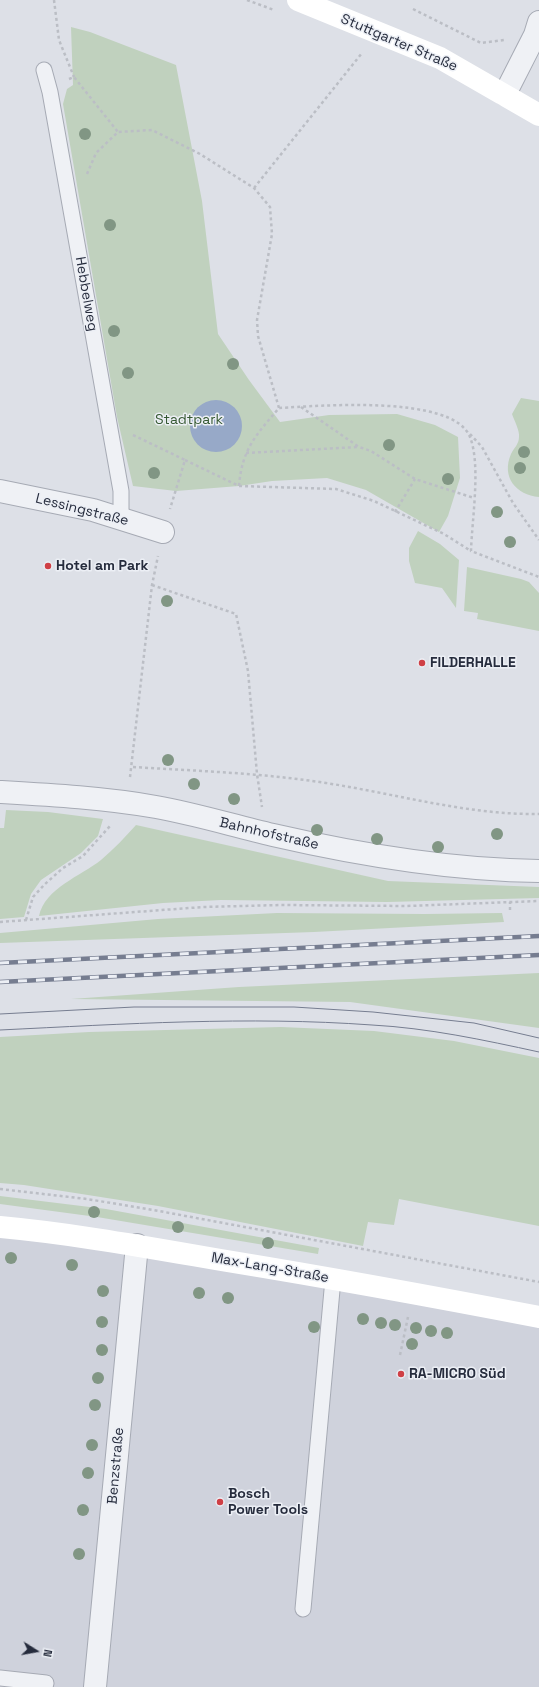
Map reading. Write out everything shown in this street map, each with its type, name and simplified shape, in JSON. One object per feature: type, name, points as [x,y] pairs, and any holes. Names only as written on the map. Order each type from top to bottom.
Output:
[{"type":"main road","name":"Stuttgarter Straße","points":[[298,0],[440,58],[505,94],[539,115]]},
{"type":"main road","name":"Max-Lang-Straße","points":[[0,1227],[75,1235],[137,1245],[333,1278],[539,1317]]},
{"type":"street","points":[[505,94],[537,29]]},
{"type":"street","name":"Lessingstraße","points":[[0,492],[93,510],[163,532]]},
{"type":"street","name":"Bahnhofstraße","points":[[0,792],[124,802],[157,807],[292,840],[365,854],[457,866],[539,871]]},
{"type":"street","name":"Benzstraße","points":[[95,1687],[137,1245]]},
{"type":"lane","name":"Hebbelweg","points":[[44,70],[50,92],[121,490],[121,519]]},
{"type":"lane","points":[[303,1609],[333,1278]]},
{"type":"lane","points":[[0,1678],[46,1683],[45,1687]]},
{"type":"path","points":[[54,0],[59,40],[74,77],[118,132]]},
{"type":"path","points":[[413,9],[481,43],[500,42],[524,32],[537,29]]},
{"type":"path","points":[[254,188],[364,50]]},
{"type":"path","points":[[50,92],[74,77]]},
{"type":"path","points":[[71,213],[96,153],[118,132],[152,130],[200,154],[254,188],[270,207],[272,234],[257,320],[258,336],[279,408]]},
{"type":"path","points":[[239,486],[240,467],[246,453],[252,442],[279,408],[386,405],[436,412],[463,426],[482,447],[513,503],[539,540]]},
{"type":"path","points":[[301,407],[359,446],[371,451],[415,478],[474,498]]},
{"type":"path","points":[[109,424],[239,486],[336,489],[374,501],[444,534],[471,551],[539,577]]},
{"type":"path","points":[[463,426],[470,435],[476,458],[471,551]]},
{"type":"path","points":[[246,453],[359,446]]},
{"type":"path","points":[[26,920],[33,898],[45,884],[63,868],[83,856],[97,842],[113,822],[124,802],[133,767],[152,585],[163,532],[185,460]]},
{"type":"path","points":[[395,512],[415,478]]},
{"type":"path","points":[[152,585],[236,614],[248,671],[257,774]]},
{"type":"path","points":[[133,767],[257,774],[327,783],[482,812],[510,815],[539,814]]},
{"type":"path","points":[[0,922],[203,907],[281,905],[413,906],[539,901]]},
{"type":"path","points":[[510,902],[510,910]]},
{"type":"path","points":[[0,1189],[87,1199],[539,1282]]},
{"type":"path","points":[[400,1355],[412,1293]]},
{"type":"shaded area","points":[[0,1227],[539,1317],[539,1687],[0,1687]]},
{"type":"green space","name":"Stadtpark","points":[[71,27],[90,32],[176,65],[202,201],[218,334],[280,422],[329,415],[397,414],[435,425],[458,437],[460,478],[448,516],[439,532],[366,490],[327,478],[272,481],[239,486],[176,491],[133,486],[117,417],[63,104],[67,89],[73,85]]},
{"type":"green space","points":[[521,398],[539,401],[539,497],[531,496],[517,489],[509,477],[508,462],[519,439],[518,429],[512,414]]},
{"type":"green space","points":[[418,531],[440,544],[459,560],[456,608],[442,588],[415,583],[409,561],[409,548]]},
{"type":"green space","points":[[467,567],[529,582],[539,593],[539,631],[477,619],[478,613],[464,611]]},
{"type":"green space","points":[[6,810],[48,812],[103,819],[98,836],[81,853],[41,880],[31,894],[24,917],[0,919],[0,828],[4,828]]},
{"type":"green space","points":[[136,825],[388,881],[539,887],[539,898],[387,902],[221,900],[163,903],[39,916],[48,898],[56,890],[101,860]]},
{"type":"green space","points":[[277,913],[502,913],[504,922],[314,932],[0,943],[0,933],[158,919]]},
{"type":"green space","points":[[539,973],[539,1028],[350,1002],[71,999],[239,987]]},
{"type":"green space","points":[[281,1027],[374,1031],[454,1041],[539,1058],[539,1226],[399,1199],[394,1225],[368,1222],[363,1246],[158,1206],[24,1185],[0,1183],[0,1037],[89,1032]]},
{"type":"green space","points":[[0,1196],[106,1209],[319,1248],[318,1254],[97,1217],[0,1204]]},
{"type":"water","points":[[211,400],[221,400],[235,407],[242,421],[242,431],[235,445],[221,452],[211,452],[201,448],[194,441],[190,431],[190,421],[194,411],[201,404]]},
{"type":"tram line","points":[[0,1014],[134,1007],[294,1007],[373,1012],[474,1023],[539,1038]]},
{"type":"tram line","points":[[0,1030],[186,1022],[326,1022],[414,1029],[477,1039],[539,1052]]},
{"type":"railway","points":[[0,963],[539,936]]},
{"type":"railway","points":[[0,982],[539,955]]},
{"type":"place","name":"Hotel am Park","points":[[48,566]]},
{"type":"place","name":"FILDERHALLE","points":[[422,663]]},
{"type":"place","name":"RA-MICRO Süd","points":[[401,1374]]},
{"type":"place","name":"Bosch Power Tools","points":[[220,1502]]}]
